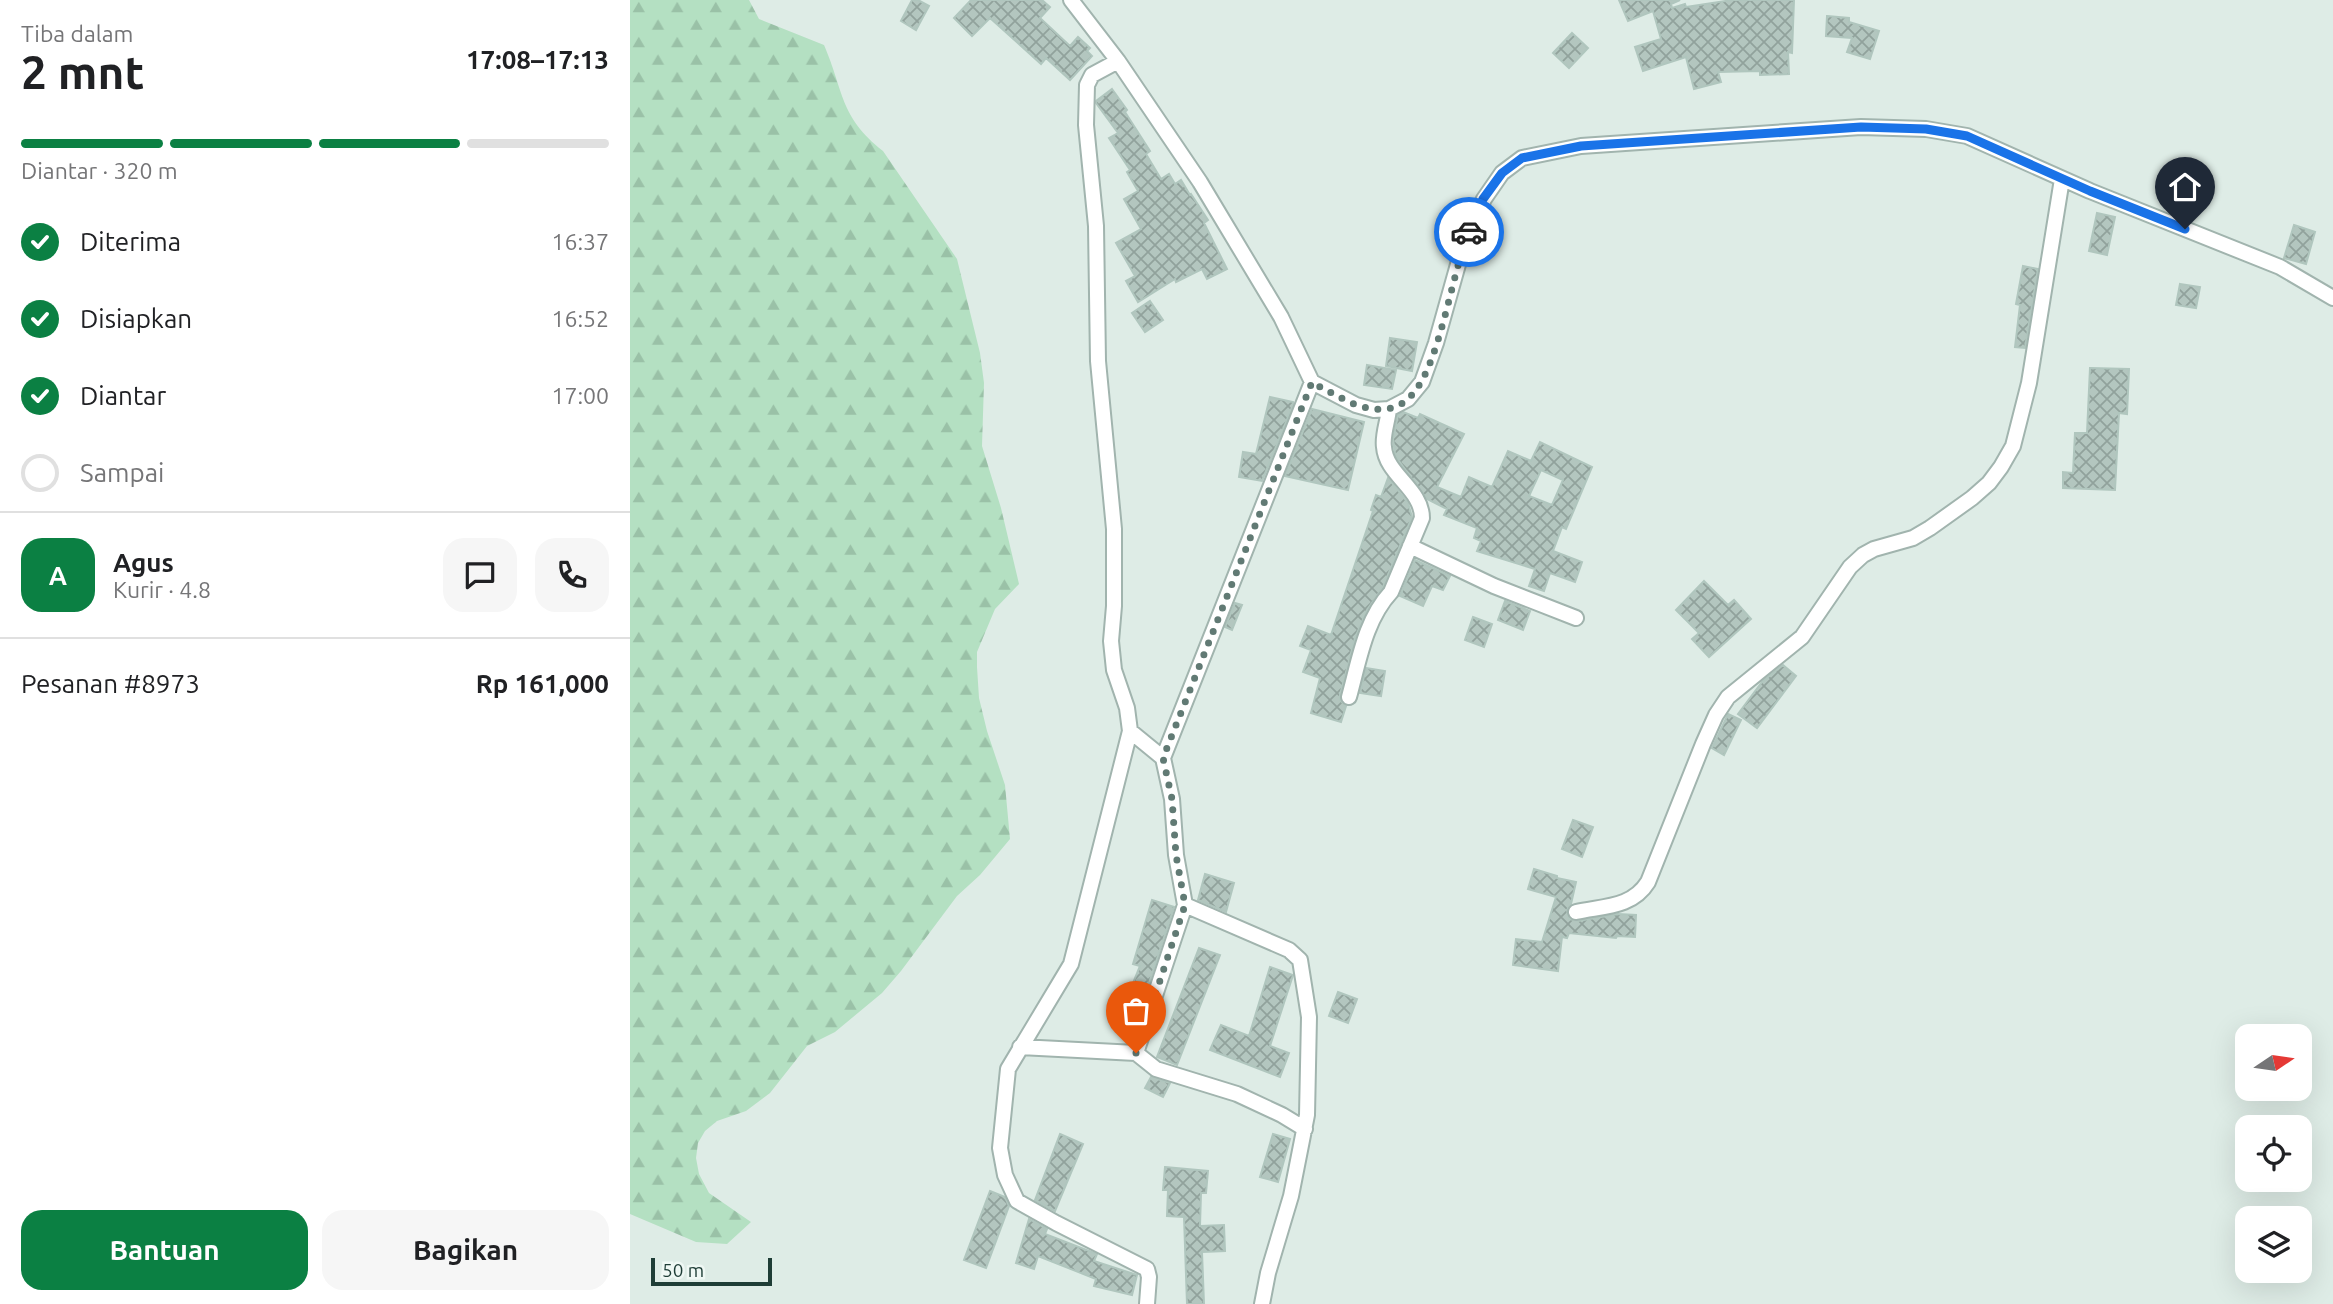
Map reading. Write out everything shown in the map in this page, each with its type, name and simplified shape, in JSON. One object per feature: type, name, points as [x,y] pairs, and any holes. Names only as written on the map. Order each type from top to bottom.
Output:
[{"type":"street","points":[[1071,0],[1118,61],[1200,182],[1281,317],[1312,382],[1356,405],[1374,410],[1389,409],[1408,399],[1422,382],[1436,343],[1464,243],[1483,199],[1502,173],[1522,158],[1594,145],[1861,127],[1926,129],[1967,136],[2062,179],[2280,267],[2333,298]]},
{"type":"street","points":[[1118,61],[1092,75],[1087,85],[1086,125],[1096,226],[1098,361],[1114,529],[1111,641],[1114,670],[1126,708],[1130,732],[1072,964],[1009,1069],[1000,1148],[1005,1175],[1017,1201],[1147,1269],[1147,1304]]},
{"type":"street","points":[[1576,912],[1625,903],[1642,892],[1703,744],[1722,705],[1802,636],[1850,567],[1874,549],[1913,538],[1930,528],[1972,498],[1989,483],[2001,467],[2013,446],[2029,383],[2062,179]]},
{"type":"street","points":[[1136,1053],[1185,905],[1176,855],[1172,799],[1163,758],[1312,382]]},
{"type":"street","points":[[1349,698],[1370,626],[1382,601],[1391,592],[1420,526],[1422,511],[1414,494],[1387,460],[1383,445],[1389,409]]},
{"type":"street","points":[[1410,546],[1494,586],[1576,618]]},
{"type":"street","points":[[1130,732],[1163,758]]},
{"type":"street","points":[[1185,905],[1289,950],[1300,960],[1309,1017],[1306,1129],[1262,1304]]},
{"type":"street","points":[[1020,1047],[1136,1053],[1156,1069],[1237,1094],[1306,1129]]},
{"type":"green space","points":[[630,0],[749,0],[759,19],[824,45],[850,114],[883,151],[957,259],[980,353],[984,383],[982,446],[1001,508],[1019,584],[995,609],[977,652],[979,698],[1005,785],[1010,839],[980,875],[957,896],[882,993],[835,1032],[807,1046],[770,1093],[746,1111],[717,1121],[705,1131],[698,1143],[696,1158],[699,1174],[709,1193],[751,1222],[727,1244],[696,1242],[630,1214]]},
{"type":"building","points":[[912,0],[929,6],[916,30],[901,21]]},
{"type":"building","points":[[971,0],[1042,0],[1050,7],[1040,18],[1070,46],[1078,37],[1090,48],[1087,51],[1092,56],[1070,80],[1046,58],[1041,64],[990,18],[972,36],[954,18]]},
{"type":"building","points":[[1619,0],[1680,0],[1671,4],[1672,8],[1685,4],[1686,7],[1732,0],[1794,0],[1792,53],[1788,52],[1789,74],[1760,75],[1760,71],[1718,72],[1721,82],[1694,89],[1686,57],[1643,71],[1635,47],[1661,39],[1653,11],[1628,21]]},
{"type":"building","points":[[1827,16],[1849,18],[1849,22],[1879,31],[1870,59],[1847,52],[1852,38],[1826,36]]},
{"type":"building","points":[[1572,33],[1588,48],[1569,68],[1553,53]]},
{"type":"building","points":[[1112,89],[1150,151],[1146,154],[1161,179],[1169,174],[1175,184],[1181,180],[1208,220],[1204,223],[1227,269],[1207,279],[1202,269],[1176,282],[1175,279],[1138,302],[1126,281],[1135,276],[1116,243],[1141,229],[1124,199],[1138,191],[1127,172],[1130,170],[1109,138],[1118,133],[1096,103]]},
{"type":"building","points":[[2097,213],[2115,217],[2107,255],[2089,251]]},
{"type":"building","points":[[2294,225],[2315,232],[2306,264],[2284,258]]},
{"type":"building","points":[[2023,266],[2038,269],[2025,348],[2015,347],[2020,305],[2016,304]]},
{"type":"building","points":[[2180,284],[2200,287],[2196,308],[2176,305]]},
{"type":"building","points":[[1150,301],[1163,320],[1145,332],[1132,313]]},
{"type":"building","points":[[1390,338],[1417,342],[1412,371],[1386,366]]},
{"type":"building","points":[[1367,365],[1396,370],[1392,389],[1364,385]]},
{"type":"building","points":[[2090,368],[2129,369],[2127,414],[2119,413],[2115,490],[2063,488],[2063,472],[2073,473],[2075,433],[2087,433]]},
{"type":"building","points":[[1270,397],[1293,402],[1293,405],[1262,481],[1239,477],[1243,452],[1256,454]]},
{"type":"building","points":[[1312,409],[1364,422],[1348,490],[1285,476]]},
{"type":"building","points":[[1403,412],[1418,418],[1420,414],[1464,434],[1437,487],[1461,497],[1469,477],[1492,487],[1508,451],[1531,461],[1540,442],[1592,467],[1566,529],[1562,527],[1553,551],[1582,562],[1575,582],[1550,573],[1544,591],[1529,586],[1535,569],[1477,551],[1481,541],[1474,538],[1477,528],[1444,515],[1447,509],[1427,499],[1399,461],[1393,439],[1398,415]],"holes":[[[1541,470],[1563,480],[1552,505],[1529,496]]]},
{"type":"building","points":[[1388,478],[1408,503],[1412,517],[1383,587],[1367,610],[1355,638],[1340,695],[1340,700],[1346,706],[1341,722],[1311,713],[1320,678],[1303,672],[1311,650],[1300,646],[1308,626],[1331,635],[1376,495],[1381,497]]},
{"type":"building","points":[[1415,560],[1450,576],[1443,590],[1432,586],[1423,606],[1400,596]]},
{"type":"building","points":[[1704,581],[1728,605],[1734,600],[1751,619],[1709,657],[1692,639],[1699,633],[1676,610]]},
{"type":"building","points":[[1505,601],[1530,611],[1523,630],[1498,620]]},
{"type":"building","points":[[1235,603],[1242,605],[1232,630],[1225,627]]},
{"type":"building","points":[[1473,617],[1492,624],[1484,647],[1465,640]]},
{"type":"building","points":[[1783,665],[1796,676],[1757,728],[1738,714],[1762,682]]},
{"type":"building","points":[[1366,668],[1385,671],[1381,696],[1360,693]]},
{"type":"building","points":[[1728,714],[1741,720],[1724,755],[1712,748]]},
{"type":"building","points":[[1573,820],[1593,827],[1582,857],[1562,849]]},
{"type":"building","points":[[1534,869],[1576,882],[1567,910],[1569,919],[1578,921],[1618,914],[1636,915],[1635,937],[1616,938],[1569,933],[1567,938],[1562,937],[1558,971],[1513,965],[1516,939],[1542,942],[1556,897],[1528,889]]},
{"type":"building","points":[[1205,874],[1234,883],[1226,912],[1198,900]]},
{"type":"building","points":[[1152,900],[1174,907],[1133,1032],[1116,1025],[1140,966],[1133,964]]},
{"type":"building","points":[[1199,948],[1220,955],[1177,1065],[1157,1057]]},
{"type":"building","points":[[1270,967],[1293,975],[1270,1046],[1289,1053],[1280,1077],[1210,1050],[1221,1025],[1249,1036]]},
{"type":"building","points":[[1338,992],[1357,999],[1348,1023],[1329,1016]]},
{"type":"building","points":[[1151,1077],[1170,1083],[1163,1097],[1145,1088]]},
{"type":"building","points":[[1060,1134],[1083,1144],[1055,1211],[1035,1200]]},
{"type":"building","points":[[1273,1134],[1290,1139],[1278,1182],[1260,1177]]},
{"type":"building","points":[[1165,1167],[1208,1171],[1206,1193],[1201,1193],[1200,1226],[1224,1225],[1225,1251],[1202,1252],[1204,1304],[1187,1304],[1184,1217],[1167,1216],[1168,1190],[1163,1190]]},
{"type":"building","points":[[990,1191],[1005,1197],[1009,1206],[986,1268],[964,1260]]},
{"type":"building","points":[[1029,1219],[1047,1229],[1045,1234],[1097,1254],[1094,1261],[1137,1275],[1132,1295],[1094,1286],[1096,1279],[1038,1256],[1034,1269],[1016,1263]]},
{"type":"way so far","points":[[1136,1053],[1185,905],[1176,855],[1172,799],[1163,758],[1312,382],[1356,405],[1374,410],[1389,409],[1408,399],[1422,382],[1469,232]]},
{"type":"route","points":[[1469,232],[1483,199],[1502,173],[1522,158],[1581,146],[1861,127],[1926,129],[1967,136],[2090,191],[2185,229]]}]
